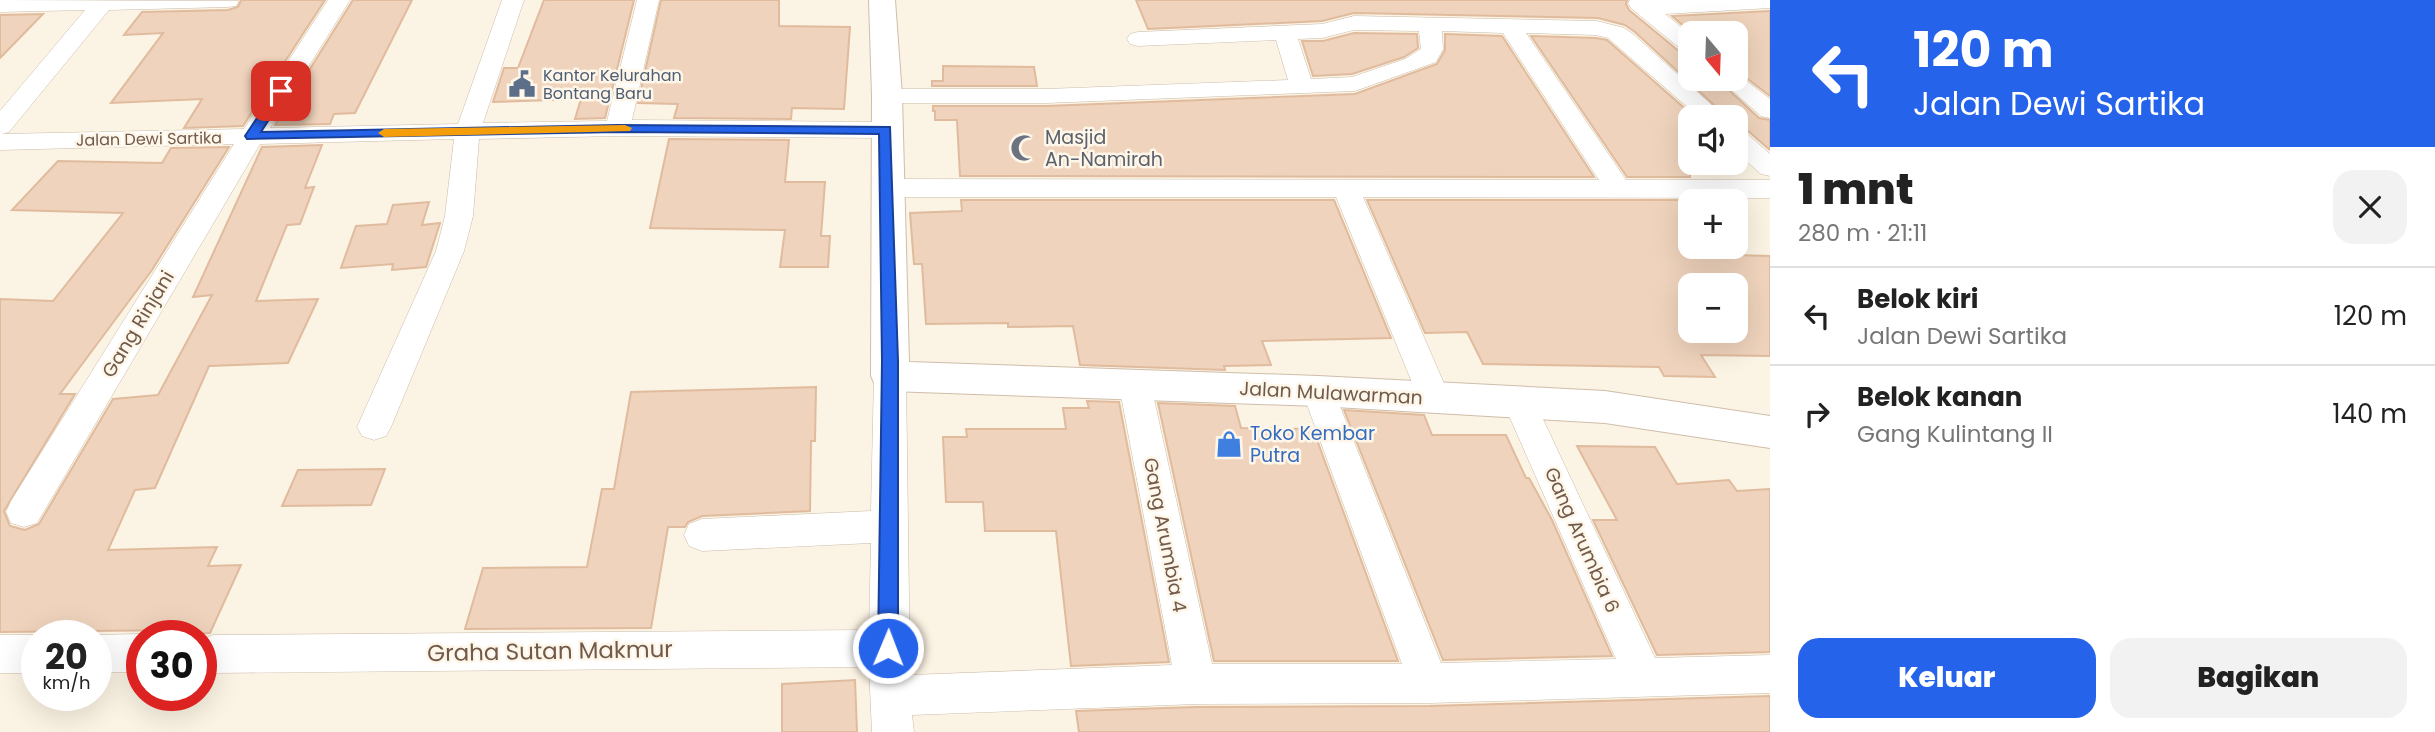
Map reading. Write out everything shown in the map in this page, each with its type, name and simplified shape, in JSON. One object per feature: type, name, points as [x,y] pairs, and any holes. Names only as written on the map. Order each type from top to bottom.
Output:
[{"type":"street","name":"Gang Rinjani","points":[[24,513],[252,136],[339,0]]},
{"type":"street","points":[[374,427],[450,251],[459,216],[468,131],[513,0]]},
{"type":"street","points":[[618,128],[648,0]]},
{"type":"street","points":[[881,0],[887,96],[890,376],[888,648],[893,714],[1196,684],[1770,674]]},
{"type":"street","points":[[0,5],[228,1]]},
{"type":"street","points":[[0,127],[104,2]]},
{"type":"street","points":[[1640,4],[1770,2]]},
{"type":"street","points":[[1640,4],[1678,36]]},
{"type":"street","points":[[1138,39],[1322,31],[1345,24],[1597,28],[1616,33],[1699,105]]},
{"type":"street","points":[[887,96],[1046,96],[1355,83],[1428,57],[1432,49],[1430,25]]},
{"type":"street","points":[[1511,28],[1618,189]]},
{"type":"street","points":[[1285,32],[1302,87]]},
{"type":"street","points":[[1746,91],[1770,111]]},
{"type":"street","name":"Jalan Dewi Sartika","points":[[0,142],[618,128],[886,130]]},
{"type":"street","points":[[1748,149],[1770,168]]},
{"type":"street","points":[[888,188],[1770,189]]},
{"type":"street","points":[[1346,188],[1434,397]]},
{"type":"street","name":"Jalan Mulawarman","points":[[890,376],[1318,390],[1605,407],[1770,432]]},
{"type":"street","name":"Gang Arumbia 4","points":[[1135,385],[1196,684]]},
{"type":"street","points":[[1318,390],[1429,682]]},
{"type":"street","name":"Gang Arumbia 6","points":[[1519,402],[1644,677]]},
{"type":"street","points":[[702,536],[889,526]]},
{"type":"street","name":"Graha Sutan Makmur","points":[[217,654],[888,648]]},
{"type":"street","points":[[0,654],[21,654]]},
{"type":"building","points":[[241,0],[325,0],[243,126],[184,128],[202,99],[111,103],[163,33],[124,35],[142,12],[228,10],[238,7]]},
{"type":"building","points":[[353,0],[412,0],[355,113],[334,114],[330,124],[275,125]]},
{"type":"building","points":[[544,0],[634,0],[605,118],[575,119],[581,99],[493,102],[504,68],[518,68]]},
{"type":"building","points":[[661,0],[779,0],[779,26],[850,27],[844,109],[792,108],[791,119],[674,118],[678,104],[638,103]]},
{"type":"building","points":[[1136,0],[1627,0],[1629,10],[1678,50],[1678,72],[1625,25],[1598,18],[1354,13],[1322,21],[1148,29]]},
{"type":"building","points":[[1770,11],[1770,96],[1748,79],[1748,21],[1678,21],[1672,16]]},
{"type":"building","points":[[43,14],[0,58],[0,15]]},
{"type":"building","points":[[1354,33],[1417,34],[1418,48],[1404,57],[1352,74],[1313,76],[1302,41],[1323,41]]},
{"type":"building","points":[[1445,34],[1502,36],[1594,177],[960,176],[957,120],[935,120],[933,111],[933,106],[1046,106],[1355,94],[1437,64],[1445,50]]},
{"type":"building","points":[[1531,36],[1607,40],[1681,105],[1678,105],[1678,175],[1690,177],[1627,177]]},
{"type":"building","points":[[943,66],[1034,67],[1037,86],[932,86],[932,81],[943,81]]},
{"type":"building","points":[[1699,91],[1730,91],[1745,105],[1714,105]]},
{"type":"building","points":[[1748,108],[1759,118],[1770,120],[1770,150],[1748,131]]},
{"type":"building","points":[[669,139],[789,140],[785,182],[825,182],[821,236],[830,236],[828,267],[780,267],[785,230],[650,228]]},
{"type":"building","points":[[322,145],[305,188],[314,187],[300,224],[287,225],[256,301],[318,299],[288,363],[209,366],[155,488],[135,490],[108,550],[217,547],[208,566],[241,565],[216,620],[126,620],[126,631],[112,631],[112,620],[21,620],[21,632],[0,632],[0,299],[53,301],[123,213],[12,210],[58,161],[162,163],[171,148],[229,147],[152,270],[60,394],[75,394],[4,511],[10,526],[25,530],[39,524],[113,399],[158,395],[212,295],[193,297],[262,147]]},
{"type":"building","points":[[961,200],[1334,200],[1391,338],[1262,341],[1271,365],[1224,366],[1225,370],[1080,365],[1073,326],[1008,327],[1008,323],[926,324],[922,264],[914,264],[910,213],[962,211]]},
{"type":"building","points":[[1367,200],[1678,200],[1678,259],[1748,259],[1748,255],[1770,256],[1770,356],[1701,355],[1715,377],[1664,376],[1659,367],[1483,364],[1467,332],[1425,333]]},
{"type":"building","points":[[429,202],[422,225],[440,223],[426,267],[392,270],[393,264],[341,268],[356,226],[387,224],[393,205]]},
{"type":"building","points":[[816,387],[815,441],[811,441],[810,511],[702,516],[688,522],[685,527],[668,527],[651,628],[465,629],[483,568],[587,567],[602,489],[614,489],[631,392]]},
{"type":"building","points":[[1087,401],[1119,402],[1169,662],[1071,666],[1056,531],[985,531],[983,502],[946,502],[943,437],[967,437],[966,429],[1066,429],[1063,408],[1089,408]]},
{"type":"building","points":[[1158,403],[1235,406],[1241,428],[1313,429],[1398,661],[1214,661]]},
{"type":"building","points":[[1344,410],[1424,415],[1432,435],[1506,435],[1526,478],[1529,478],[1552,520],[1612,656],[1443,660]]},
{"type":"building","points":[[1577,446],[1655,447],[1677,484],[1729,480],[1737,491],[1770,489],[1770,652],[1657,655],[1593,520],[1617,520]]},
{"type":"building","points":[[385,469],[371,505],[282,506],[298,470]]},
{"type":"building","points":[[855,680],[857,732],[782,732],[782,684]]},
{"type":"building","points":[[1770,696],[1770,732],[1079,732],[1076,711],[1196,707],[1429,706]]},
{"type":"slow traffic","points":[[384,133],[625,128]]},
{"type":"place","name":"Kantor Kelurahan Bontang Baru","points":[[522,84]]},
{"type":"place","name":"Masjid An-Namirah","points":[[1024,148]]},
{"type":"place","name":"Toko Kembar Putra","points":[[1229,444]]},
{"type":"route","points":[[281,91],[252,136],[618,128],[886,130],[890,361],[888,648]]}]
